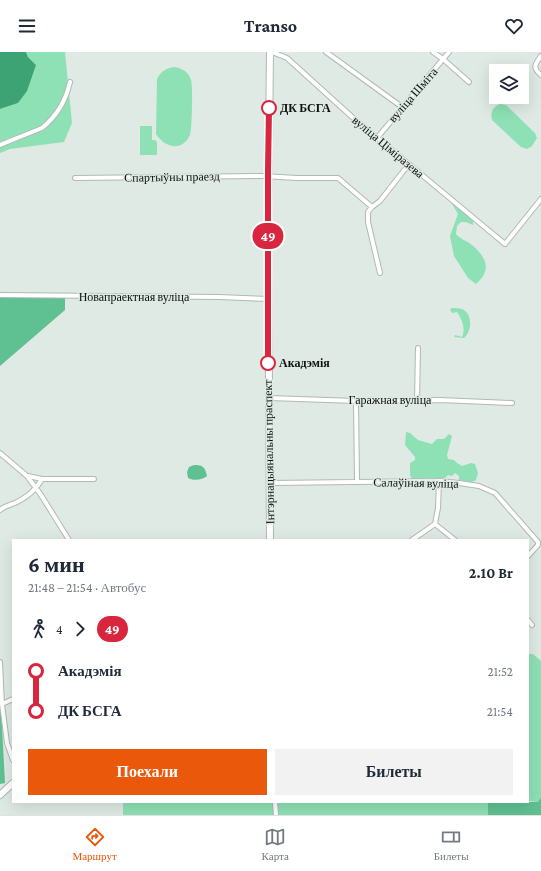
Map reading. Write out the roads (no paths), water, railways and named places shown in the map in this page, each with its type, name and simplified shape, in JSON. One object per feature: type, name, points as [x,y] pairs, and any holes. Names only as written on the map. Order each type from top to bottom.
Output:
[{"type":"main road","name":"Інтэрнацыянальны праспект","points":[[270,539],[268,176],[271,52]]},
{"type":"main road","points":[[0,795],[12,783]]},
{"type":"street","name":"вуліца Ціміразева","points":[[271,52],[287,58],[331,99],[505,244],[541,199]]},
{"type":"street","points":[[326,52],[402,107]]},
{"type":"street","points":[[433,52],[469,82]]},
{"type":"street","name":"вуліца Шміта","points":[[377,138],[449,52]]},
{"type":"street","points":[[541,56],[535,64],[536,71],[541,75]]},
{"type":"street","points":[[0,145],[42,128],[47,124],[58,111],[67,93],[70,82]]},
{"type":"street","points":[[380,273],[368,222],[368,212],[380,201],[408,164]]},
{"type":"street","name":"Спартыўны праезд","points":[[75,178],[268,176],[338,178],[372,207]]},
{"type":"street","name":"Новапраектная вуліца","points":[[0,295],[219,297],[268,299]]},
{"type":"street","points":[[417,401],[418,348]]},
{"type":"street","name":"Гаражная вуліца","points":[[269,398],[356,401],[446,400],[512,403]]},
{"type":"street","points":[[356,401],[357,482]]},
{"type":"street","points":[[0,453],[27,476],[68,539]]},
{"type":"street","points":[[27,476],[42,479],[94,479]]},
{"type":"street","points":[[0,510],[25,498],[36,489],[42,479]]},
{"type":"street","points":[[413,539],[435,524],[438,508],[439,481]]},
{"type":"street","name":"Салаўіная вуліца","points":[[270,483],[439,481],[479,486],[495,493],[538,542],[538,545],[529,555]]},
{"type":"street","points":[[435,524],[454,539]]},
{"type":"street","points":[[529,621],[532,625]]},
{"type":"street","points":[[0,662],[2,704],[8,743],[12,757]]},
{"type":"street","points":[[2,704],[12,699]]},
{"type":"street","points":[[276,803],[276,815]]},
{"type":"place","name":"ДК БСГА","points":[[269,108]]},
{"type":"place","name":"Акадэмія","points":[[268,363]]}]
